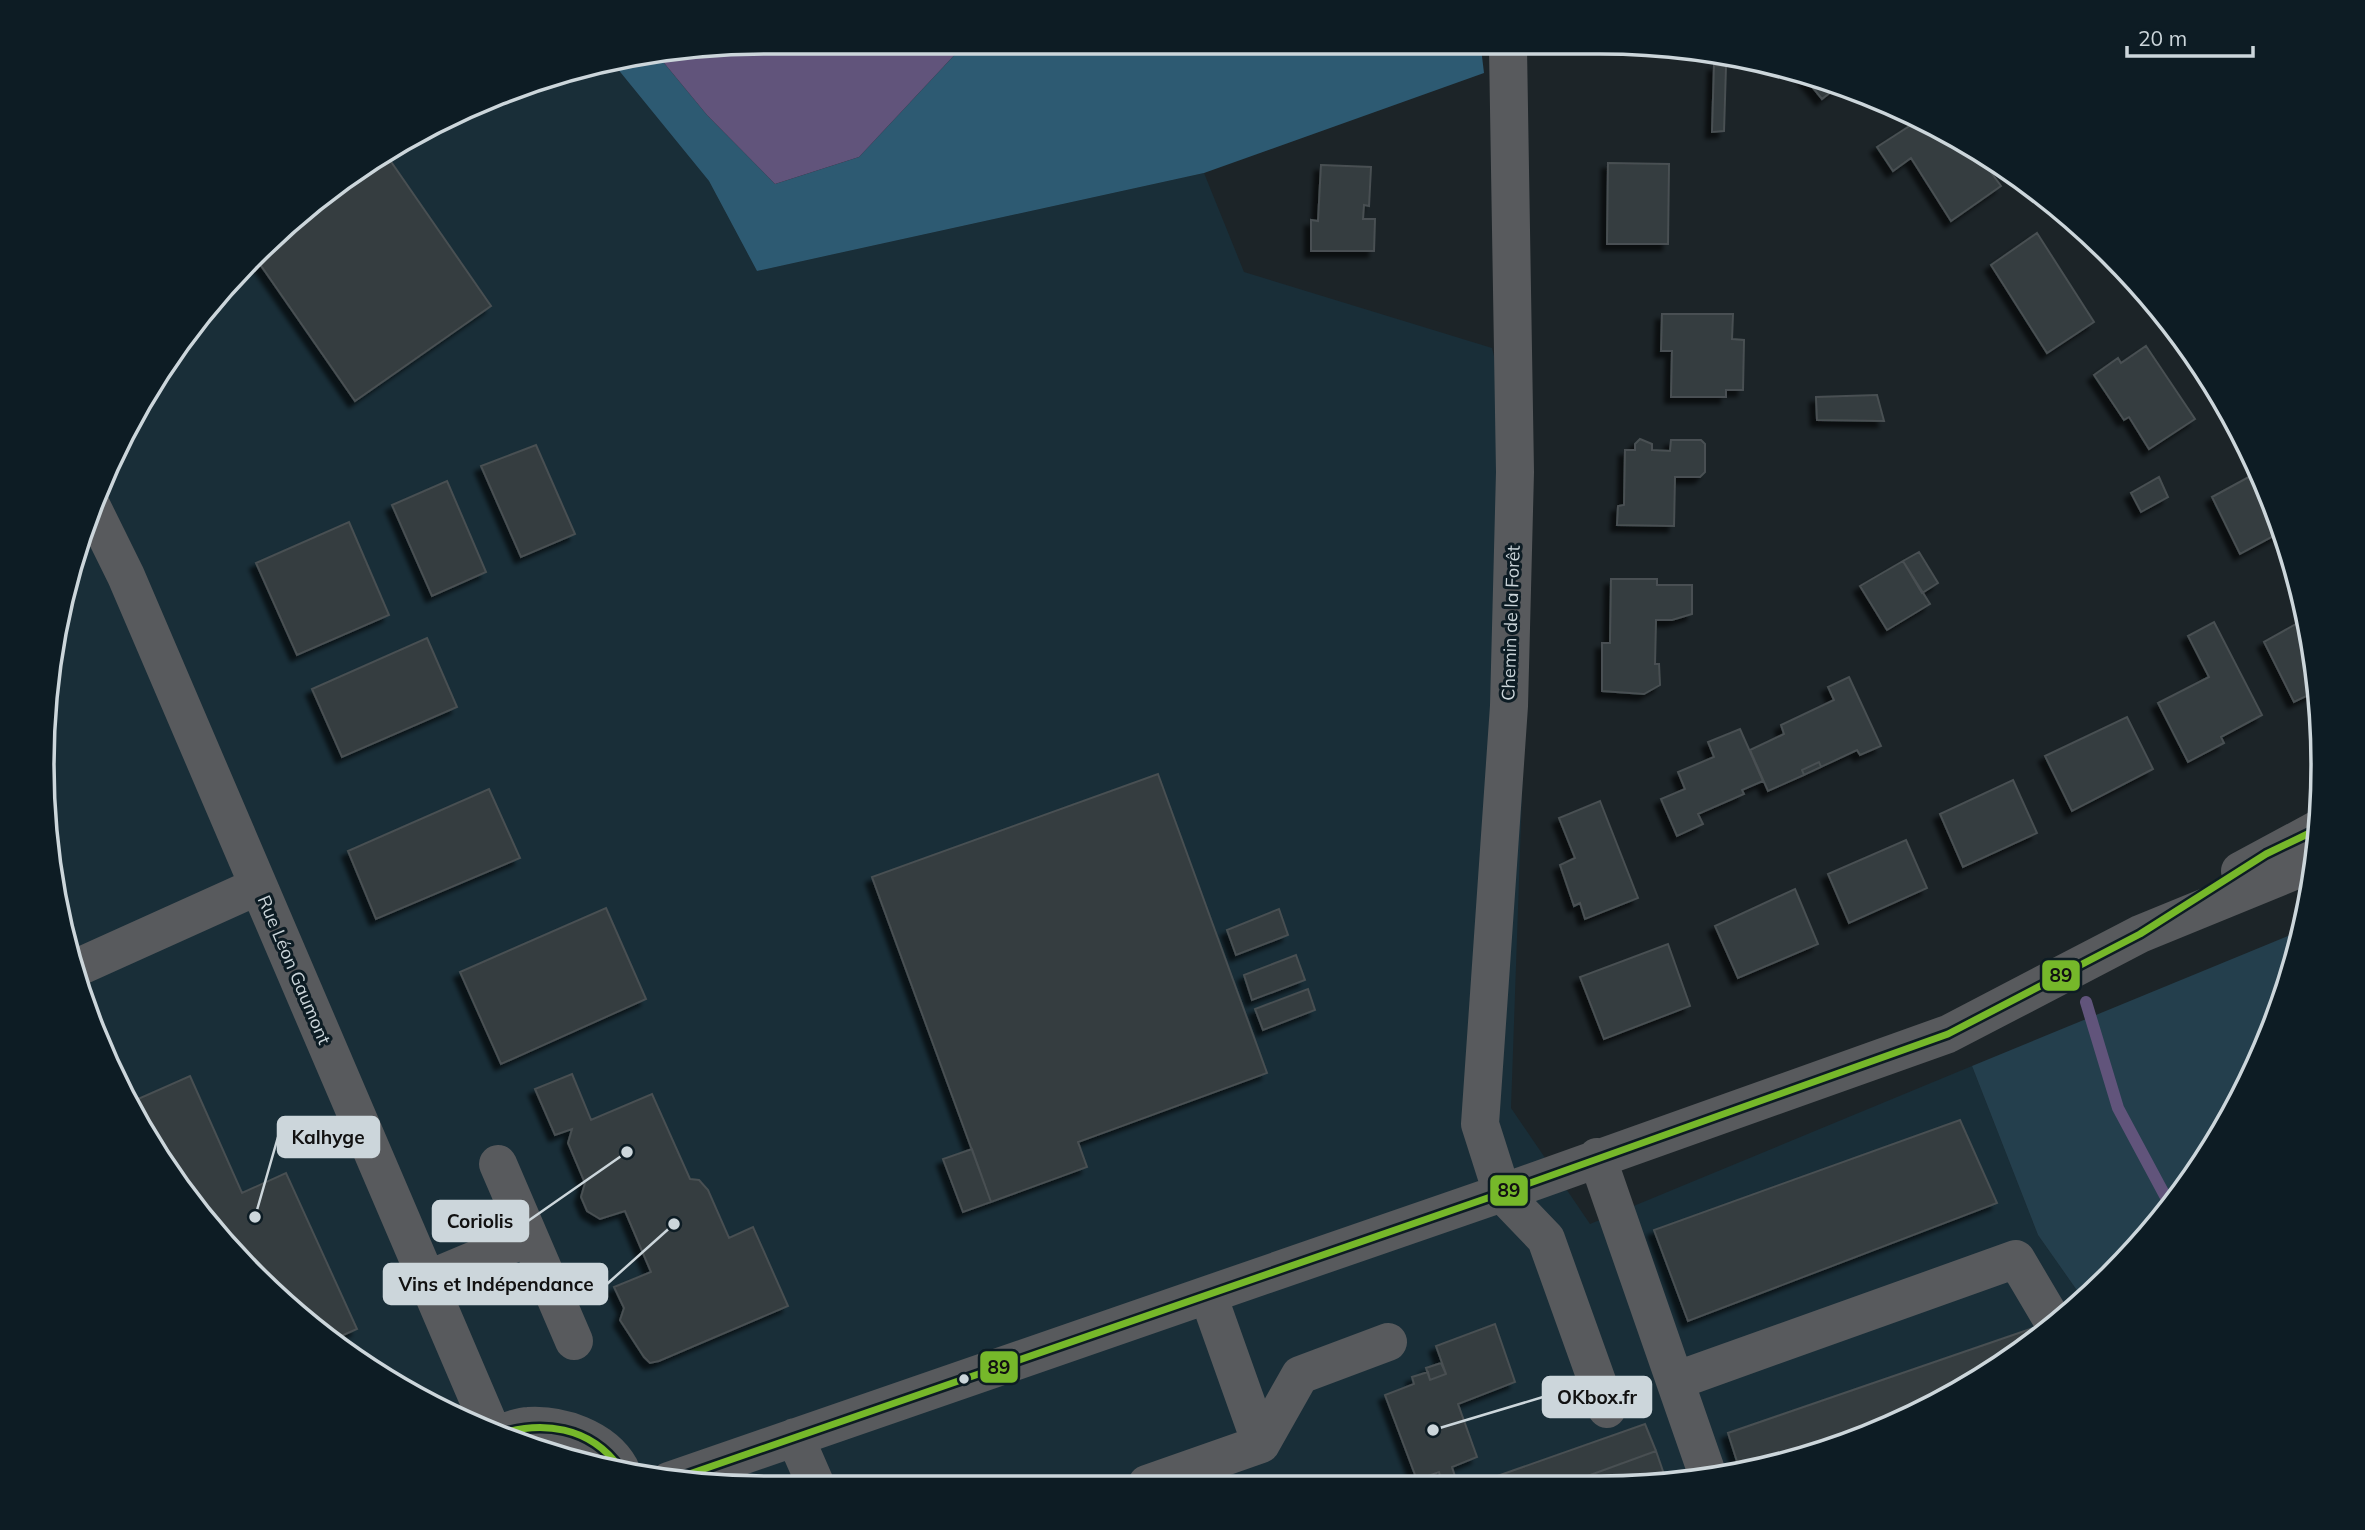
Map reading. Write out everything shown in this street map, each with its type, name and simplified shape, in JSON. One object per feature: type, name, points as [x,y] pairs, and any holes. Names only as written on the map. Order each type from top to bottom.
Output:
[{"type":"street","name":"Chemin de la Forêt","points":[[1502,1193],[1480,1124],[1509,706],[1515,472],[1508,54]]},
{"type":"street","name":"Rue Léon Gaumont","points":[[98,520],[126,576],[487,1419]]},
{"type":"street","points":[[694,1472],[1502,1193],[1948,1034],[2140,934],[2266,854],[2307,834]]},
{"type":"street","points":[[2140,934],[2303,867]]},
{"type":"street","points":[[83,965],[258,886]]},
{"type":"street","points":[[1597,1157],[1705,1468]]},
{"type":"street","points":[[498,1164],[574,1341]]},
{"type":"street","points":[[1502,1193],[1546,1239],[1607,1409]]},
{"type":"street","points":[[427,1280],[529,1237]]},
{"type":"street","points":[[1675,1381],[2016,1259],[2049,1315]]},
{"type":"street","points":[[1208,1295],[1261,1444]]},
{"type":"street","points":[[1170,1476],[1261,1444],[1300,1376],[1388,1342]]},
{"type":"street","points":[[514,1429],[526,1426],[560,1427],[592,1440],[611,1459]]},
{"type":"street","points":[[795,1437],[812,1476]]},
{"type":"shaded area","points":[[765,54],[955,54],[859,157],[775,184],[707,115],[663,62]]},
{"type":"shaded area","points":[[955,54],[1482,54],[1484,73],[1204,173],[757,271],[709,181],[618,70],[663,62],[707,115],[775,184],[859,157]]},
{"type":"shaded area","points":[[618,70],[709,181],[757,271],[1204,173],[1244,272],[1492,348],[1532,511],[1511,1108],[1590,1224],[1972,1066],[2038,1235],[2078,1291],[2033,1329],[1995,1356],[1955,1381],[1872,1422],[1784,1452],[1693,1470],[1600,1476],[765,1476],[672,1470],[626,1462],[581,1452],[493,1422],[410,1381],[370,1356],[332,1329],[262,1268],[201,1198],[174,1160],[149,1120],[108,1037],[78,949],[68,904],[60,858],[54,765],[60,672],[68,626],[78,581],[108,493],[149,410],[201,332],[262,262],[296,231],[332,201],[410,149],[493,108],[581,78]]},
{"type":"shaded area","points":[[2290,935],[2257,1037],[2216,1120],[2164,1198],[2103,1268],[2078,1291],[2038,1235],[1972,1066]]},
{"type":"building","points":[[1714,65],[1726,66],[1724,131],[1712,132]]},
{"type":"building","points":[[1812,87],[1830,93],[1822,99]]},
{"type":"building","points":[[1910,126],[1990,171],[2001,186],[1951,221],[1911,158],[1893,171],[1877,147]]},
{"type":"building","points":[[391,161],[491,306],[355,401],[260,264],[332,201]]},
{"type":"building","points":[[1608,163],[1669,164],[1668,244],[1607,244]]},
{"type":"building","points":[[1321,165],[1371,167],[1369,206],[1364,205],[1363,219],[1375,219],[1374,251],[1311,251],[1311,220],[1318,221]]},
{"type":"building","points":[[2037,233],[2094,322],[2047,353],[1991,265]]},
{"type":"building","points":[[1662,314],[1733,314],[1732,339],[1744,340],[1743,390],[1726,390],[1726,397],[1671,397],[1672,351],[1661,351]]},
{"type":"building","points":[[2146,346],[2195,419],[2149,449],[2129,417],[2124,420],[2094,375],[2118,358],[2121,363]]},
{"type":"building","points":[[1877,395],[1884,421],[1817,420],[1816,397]]},
{"type":"building","points":[[1640,439],[1652,444],[1652,450],[1670,451],[1671,440],[1701,440],[1705,444],[1705,472],[1700,477],[1675,477],[1674,526],[1617,525],[1618,506],[1624,505],[1625,450],[1635,450],[1635,444]]},
{"type":"building","points":[[536,445],[575,534],[521,557],[481,466]]},
{"type":"building","points":[[2159,477],[2168,497],[2141,512],[2131,493]]},
{"type":"building","points":[[2249,477],[2273,536],[2240,554],[2212,497]]},
{"type":"building","points":[[447,481],[486,572],[432,596],[392,505]]},
{"type":"building","points":[[349,522],[389,615],[297,655],[256,563]]},
{"type":"building","points":[[1919,552],[1938,583],[1922,593],[1903,561]]},
{"type":"building","points":[[1903,561],[1930,604],[1887,630],[1860,586]]},
{"type":"building","points":[[1611,579],[1657,579],[1657,585],[1692,585],[1692,614],[1672,620],[1656,620],[1655,664],[1659,664],[1660,685],[1644,694],[1602,691],[1602,643],[1610,643]]},
{"type":"building","points":[[2214,622],[2262,715],[2221,737],[2224,743],[2188,762],[2158,703],[2209,677],[2188,636]]},
{"type":"building","points":[[2297,624],[2307,696],[2294,702],[2264,642]]},
{"type":"building","points":[[427,638],[457,707],[342,757],[312,689]]},
{"type":"building","points":[[1849,677],[1881,746],[1860,755],[1857,750],[1821,767],[1819,762],[1802,770],[1804,775],[1768,791],[1750,750],[1784,734],[1781,725],[1834,700],[1828,687]]},
{"type":"building","points":[[2127,717],[2153,769],[2072,811],[2045,756]]},
{"type":"building","points":[[1740,729],[1763,781],[1742,790],[1744,794],[1698,814],[1703,824],[1677,836],[1661,799],[1685,789],[1678,772],[1714,757],[1708,742]]},
{"type":"building","points":[[1819,762],[1821,767],[1804,775],[1802,770]]},
{"type":"building","points":[[1158,774],[1267,1073],[1078,1142],[1087,1167],[991,1202],[872,877]]},
{"type":"building","points":[[2013,780],[2037,833],[1963,867],[1940,814]]},
{"type":"building","points":[[489,789],[520,858],[376,919],[348,851]]},
{"type":"building","points":[[1600,801],[1638,898],[1585,919],[1580,903],[1574,906],[1560,865],[1575,858],[1559,818]]},
{"type":"building","points":[[1906,840],[1927,888],[1849,923],[1828,874]]},
{"type":"building","points":[[1795,889],[1818,944],[1738,978],[1715,926]]},
{"type":"building","points":[[606,908],[646,999],[501,1064],[460,972]]},
{"type":"building","points":[[1279,909],[1288,935],[1236,955],[1227,930]]},
{"type":"building","points":[[1668,944],[1690,1006],[1604,1039],[1580,977]]},
{"type":"building","points":[[1296,955],[1305,980],[1252,1000],[1244,975]]},
{"type":"building","points":[[1308,989],[1315,1010],[1263,1030],[1255,1009]]},
{"type":"building","points":[[572,1074],[591,1120],[652,1094],[690,1179],[699,1180],[708,1190],[729,1238],[753,1227],[788,1306],[659,1361],[650,1363],[644,1357],[620,1320],[624,1308],[614,1287],[651,1272],[625,1211],[600,1219],[587,1211],[581,1197],[585,1183],[568,1143],[572,1129],[555,1135],[535,1089]]},
{"type":"building","points":[[190,1076],[242,1193],[286,1173],[357,1329],[342,1336],[262,1268],[201,1198],[174,1160],[138,1099]]},
{"type":"building","points":[[1960,1120],[1997,1203],[1688,1321],[1654,1230]]},
{"type":"building","points":[[972,1149],[991,1202],[963,1212],[943,1159]]},
{"type":"building","points":[[1495,1324],[1515,1382],[1458,1404],[1477,1457],[1452,1467],[1455,1476],[1440,1476],[1439,1472],[1415,1476],[1385,1395],[1414,1384],[1412,1377],[1428,1372],[1430,1380],[1446,1374],[1436,1346]]},
{"type":"building","points":[[2035,1328],[1955,1381],[1872,1422],[1828,1438],[1784,1452],[1737,1462],[1728,1433]]},
{"type":"building","points":[[1441,1363],[1446,1374],[1430,1380],[1426,1368]]},
{"type":"building","points":[[1645,1424],[1656,1451],[1587,1476],[1497,1476]]},
{"type":"building","points":[[1656,1451],[1663,1473],[1646,1474],[1587,1476]]},
{"type":"waterway","points":[[2086,1002],[2118,1108],[2165,1196]]},
{"type":"transit line","name":"89","points":[[695,1472],[1502,1193],[1948,1034],[2140,934],[2266,854],[2307,834]]},
{"type":"transit line","name":"89","points":[[515,1430],[564,1430],[594,1443],[612,1459]]},
{"type":"place","name":"Coriolis","points":[[627,1152]]},
{"type":"place","name":"Kalhyge","points":[[255,1217]]},
{"type":"place","name":"Vins et Indépendance","points":[[674,1224]]},
{"type":"place","name":"OKbox.fr","points":[[1433,1430]]}]
